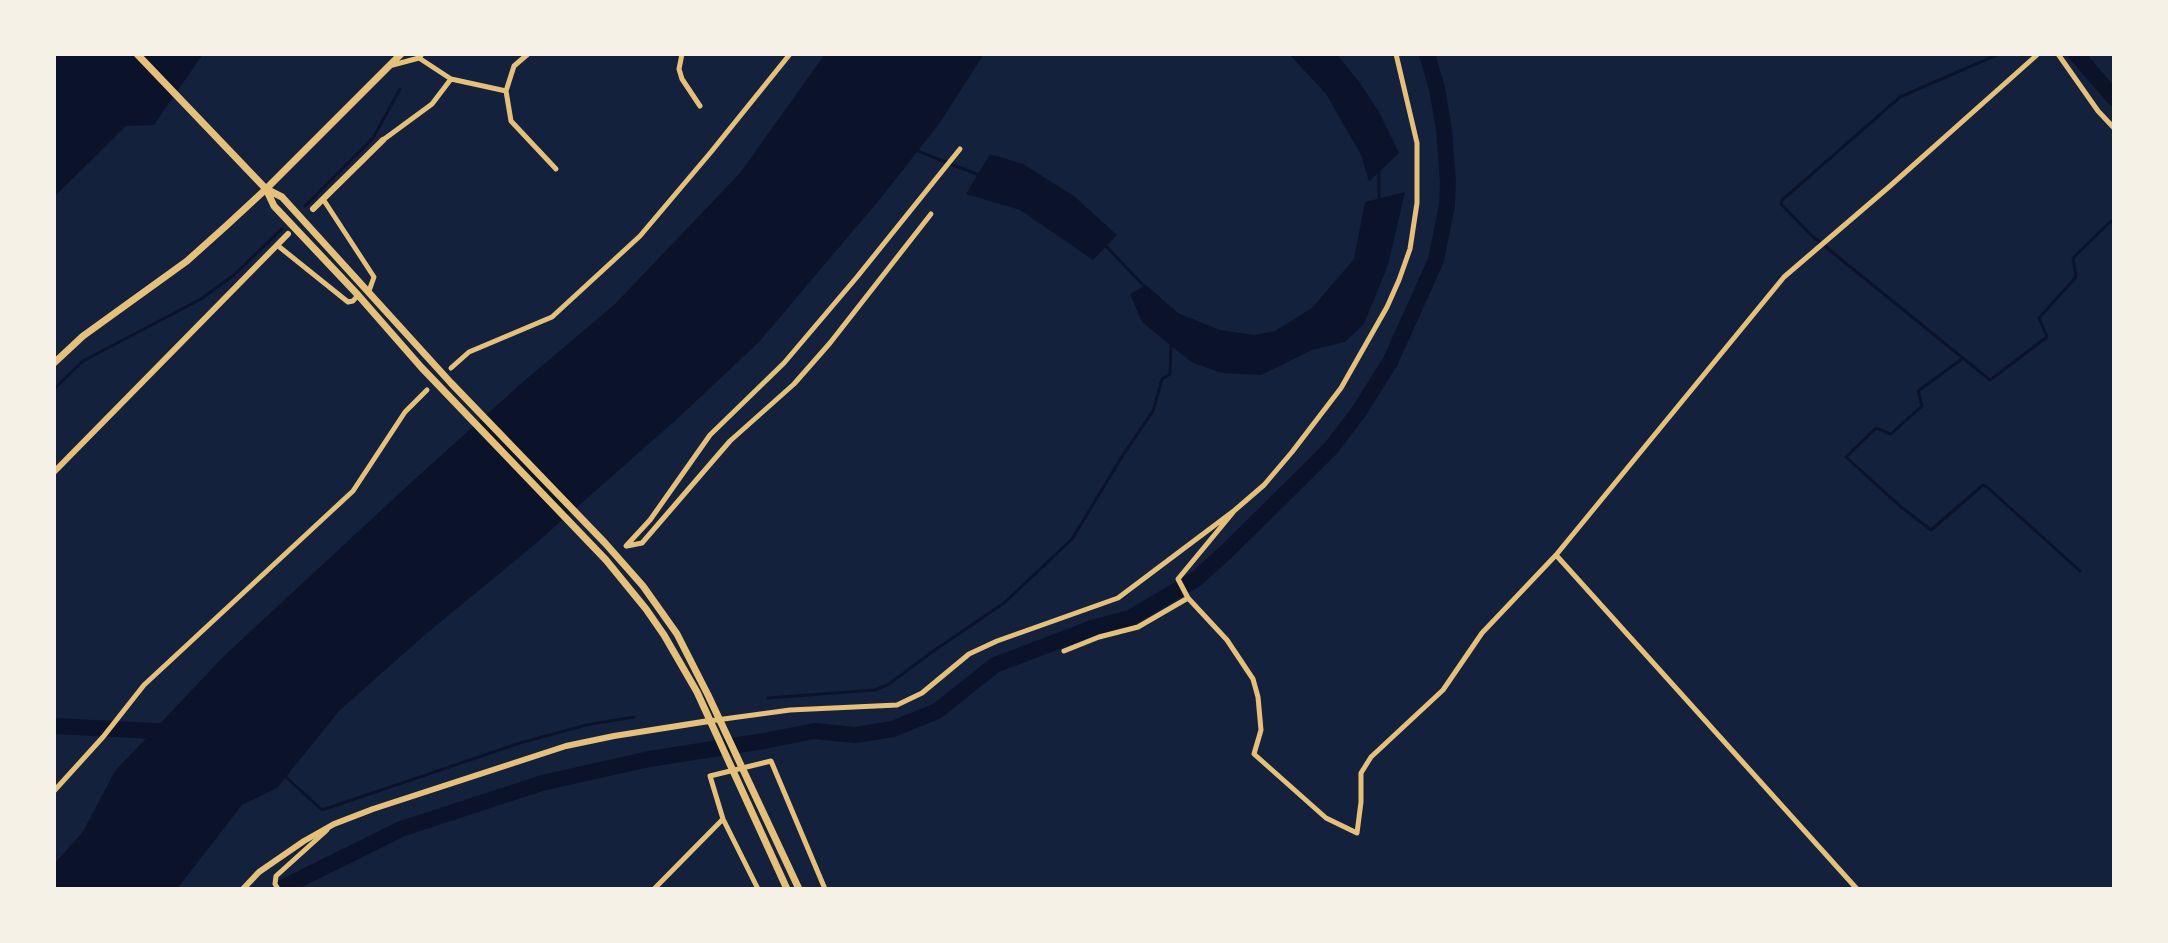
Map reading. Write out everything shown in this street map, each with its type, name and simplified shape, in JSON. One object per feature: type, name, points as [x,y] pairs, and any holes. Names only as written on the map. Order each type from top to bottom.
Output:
[{"type":"main road","points":[[137,54],[266,189],[274,206],[451,399],[606,560],[646,609],[697,692],[787,889]]},
{"type":"main road","points":[[54,363],[83,336],[187,261],[266,189],[401,54]]},
{"type":"main road","points":[[266,189],[282,197],[459,392],[623,562],[663,612],[720,720],[799,889]]},
{"type":"street","points":[[528,54],[514,66],[506,91],[511,121],[556,169]]},
{"type":"street","points":[[682,54],[679,69],[682,79],[700,106]]},
{"type":"street","points":[[451,368],[469,352],[552,317],[640,236],[790,54]]},
{"type":"street","points":[[243,889],[259,872],[304,841],[334,824],[373,809],[566,746],[614,736],[790,710],[897,705],[922,693],[969,654],[1118,598],[1264,485],[1341,388],[1387,307],[1399,280],[1415,227],[1418,166],[1417,143],[1396,54]]},
{"type":"street","points":[[1235,510],[1178,579],[1187,596],[1227,640],[1253,679],[1261,730],[1254,754],[1326,818],[1357,833],[1361,773],[1371,757],[1443,690],[1482,633],[1556,555],[1784,277],[2038,54]]},
{"type":"street","points":[[2058,54],[2098,111],[2114,128]]},
{"type":"street","points":[[388,66],[421,56],[451,79],[506,91]]},
{"type":"street","points":[[313,209],[383,140],[432,104],[451,79]]},
{"type":"street","points":[[931,214],[865,300],[794,384],[730,441],[642,543],[626,546],[650,520],[710,435],[784,363],[960,149]]},
{"type":"street","points":[[323,199],[374,277],[369,291]]},
{"type":"street","points":[[54,472],[288,234]]},
{"type":"street","points":[[277,245],[348,302],[358,295]]},
{"type":"street","points":[[54,791],[103,737],[144,685],[353,491],[405,412],[427,390]]},
{"type":"street","points":[[1556,555],[1857,889]]},
{"type":"street","points":[[1064,651],[1099,637],[1138,627],[1187,596]]},
{"type":"street","points":[[758,889],[723,819],[710,776],[771,761],[825,889]]},
{"type":"street","points":[[654,889],[723,819]]},
{"type":"street","points":[[277,886],[276,876],[334,824]]},
{"type":"water","points":[[54,54],[203,54],[154,125],[126,126],[54,197]]},
{"type":"water","points":[[825,54],[984,54],[939,124],[759,342],[534,545],[339,711],[277,788],[242,805],[177,889],[54,889],[54,864],[82,833],[115,771],[225,655],[416,478],[614,305],[740,173]]},
{"type":"water","points":[[1289,54],[1337,54],[1379,112],[1399,153],[1369,182],[1361,155],[1326,94]]},
{"type":"water","points":[[990,154],[1023,164],[1074,196],[1117,235],[1093,260],[1020,210],[966,194]]},
{"type":"water","points":[[1405,192],[1388,265],[1364,324],[1345,342],[1312,350],[1261,375],[1222,373],[1191,362],[1142,322],[1130,294],[1146,285],[1178,313],[1220,330],[1254,335],[1275,331],[1312,308],[1354,259],[1365,202]]},
{"type":"waterway","points":[[280,889],[401,829],[542,783],[649,759],[814,731],[855,735],[893,729],[937,711],[995,665],[1095,627],[1130,618],[1196,579],[1331,448],[1358,413],[1390,362],[1436,260],[1447,205],[1448,182],[1444,129],[1427,54]]},
{"type":"waterway","points":[[1999,54],[1900,97],[1781,204],[1811,235],[1990,380],[2047,337],[2039,318],[2076,277],[2073,258],[2111,221],[2114,224]]},
{"type":"waterway","points":[[2076,54],[2114,98]]},
{"type":"waterway","points":[[305,206],[373,138],[400,89]]},
{"type":"waterway","points":[[915,150],[979,175]]},
{"type":"waterway","points":[[1379,171],[1379,199]]},
{"type":"waterway","points":[[54,389],[83,361],[201,299],[234,275],[282,229]]},
{"type":"waterway","points":[[1103,243],[1145,287]]},
{"type":"waterway","points":[[768,698],[875,690],[889,684],[1004,603],[1072,539],[1153,411],[1162,379],[1170,374],[1171,345]]},
{"type":"waterway","points":[[1962,359],[1918,391],[1922,406],[1891,434],[1876,428],[1846,457],[1931,530],[1983,485],[2080,571]]},
{"type":"waterway","points":[[286,777],[322,810],[520,743],[586,725],[634,717]]},
{"type":"waterway","points":[[54,726],[174,732]]}]
